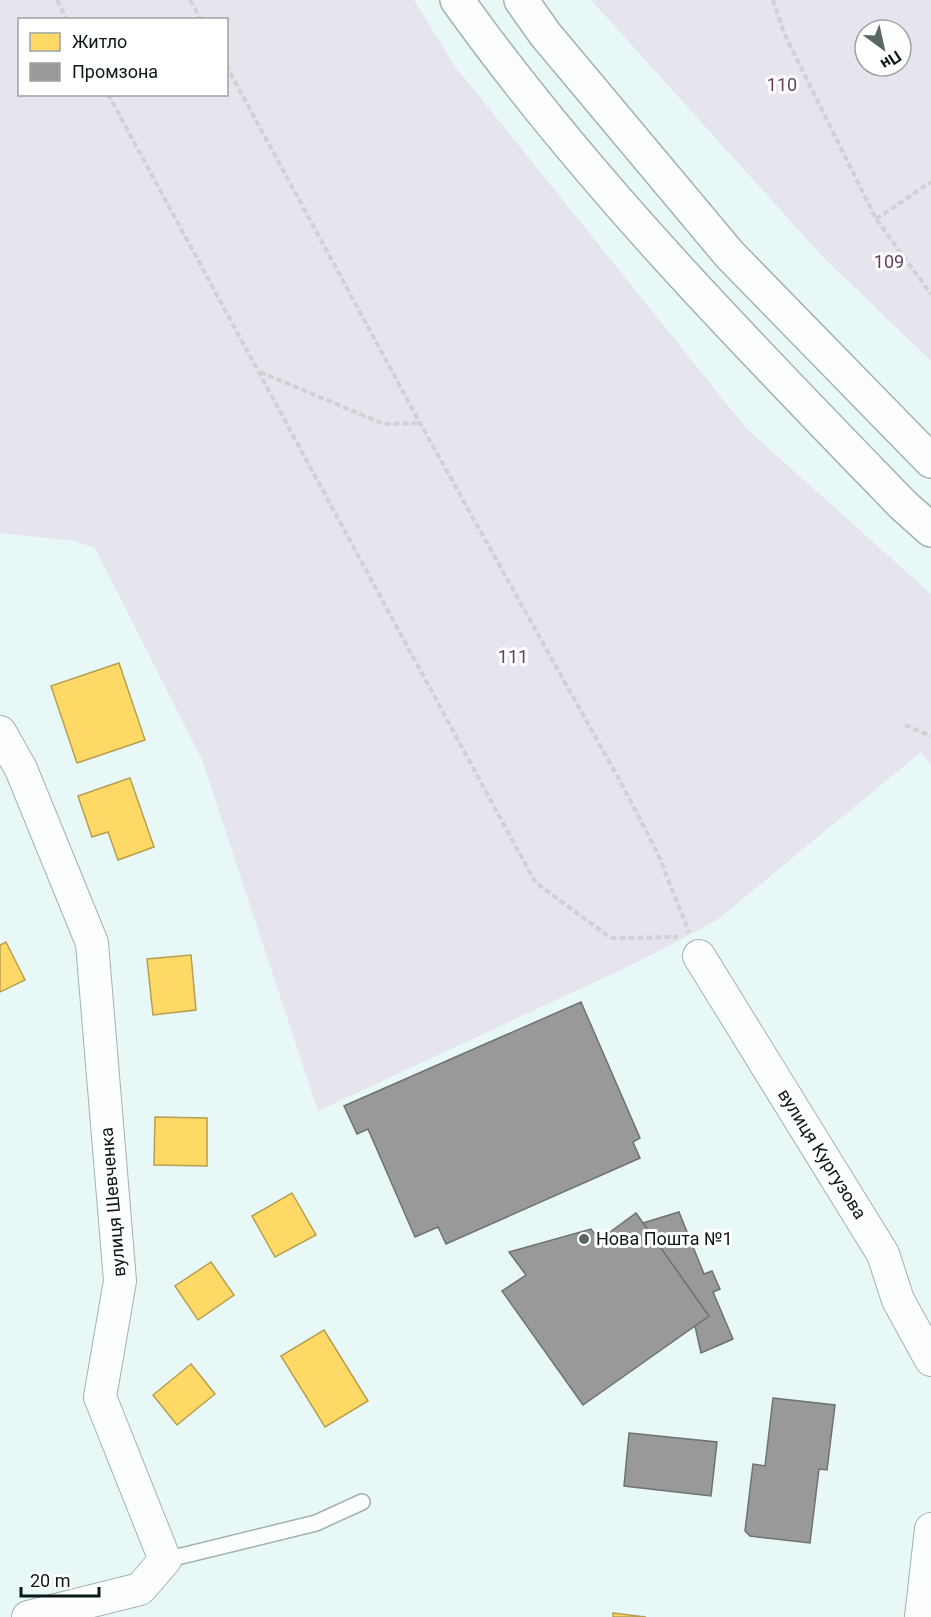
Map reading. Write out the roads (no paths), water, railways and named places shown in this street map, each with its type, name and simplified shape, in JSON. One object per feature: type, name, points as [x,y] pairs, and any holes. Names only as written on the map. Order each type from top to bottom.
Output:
[{"type":"main road","points":[[457,0],[500,59],[692,286],[903,505],[931,530]]},
{"type":"main road","points":[[521,0],[553,43],[730,255],[931,461]]},
{"type":"street","name":"вулиця Шевченка","points":[[0,732],[21,769],[92,943],[120,1281],[100,1397],[165,1560]]},
{"type":"street","name":"вулиця Кургузова","points":[[699,956],[883,1254],[898,1300],[931,1360]]},
{"type":"street","points":[[921,1617],[931,1529]]},
{"type":"street","points":[[28,1617],[140,1589],[165,1560]]},
{"type":"lane","points":[[165,1560],[316,1523],[363,1502]]},
{"type":"place","name":"Нова Пошта №1","points":[[584,1239]]},
{"type":"park label","name":"110","points":[[782,85]]},
{"type":"park label","name":"109","points":[[889,262]]},
{"type":"park label","name":"111","points":[[513,657]]}]
